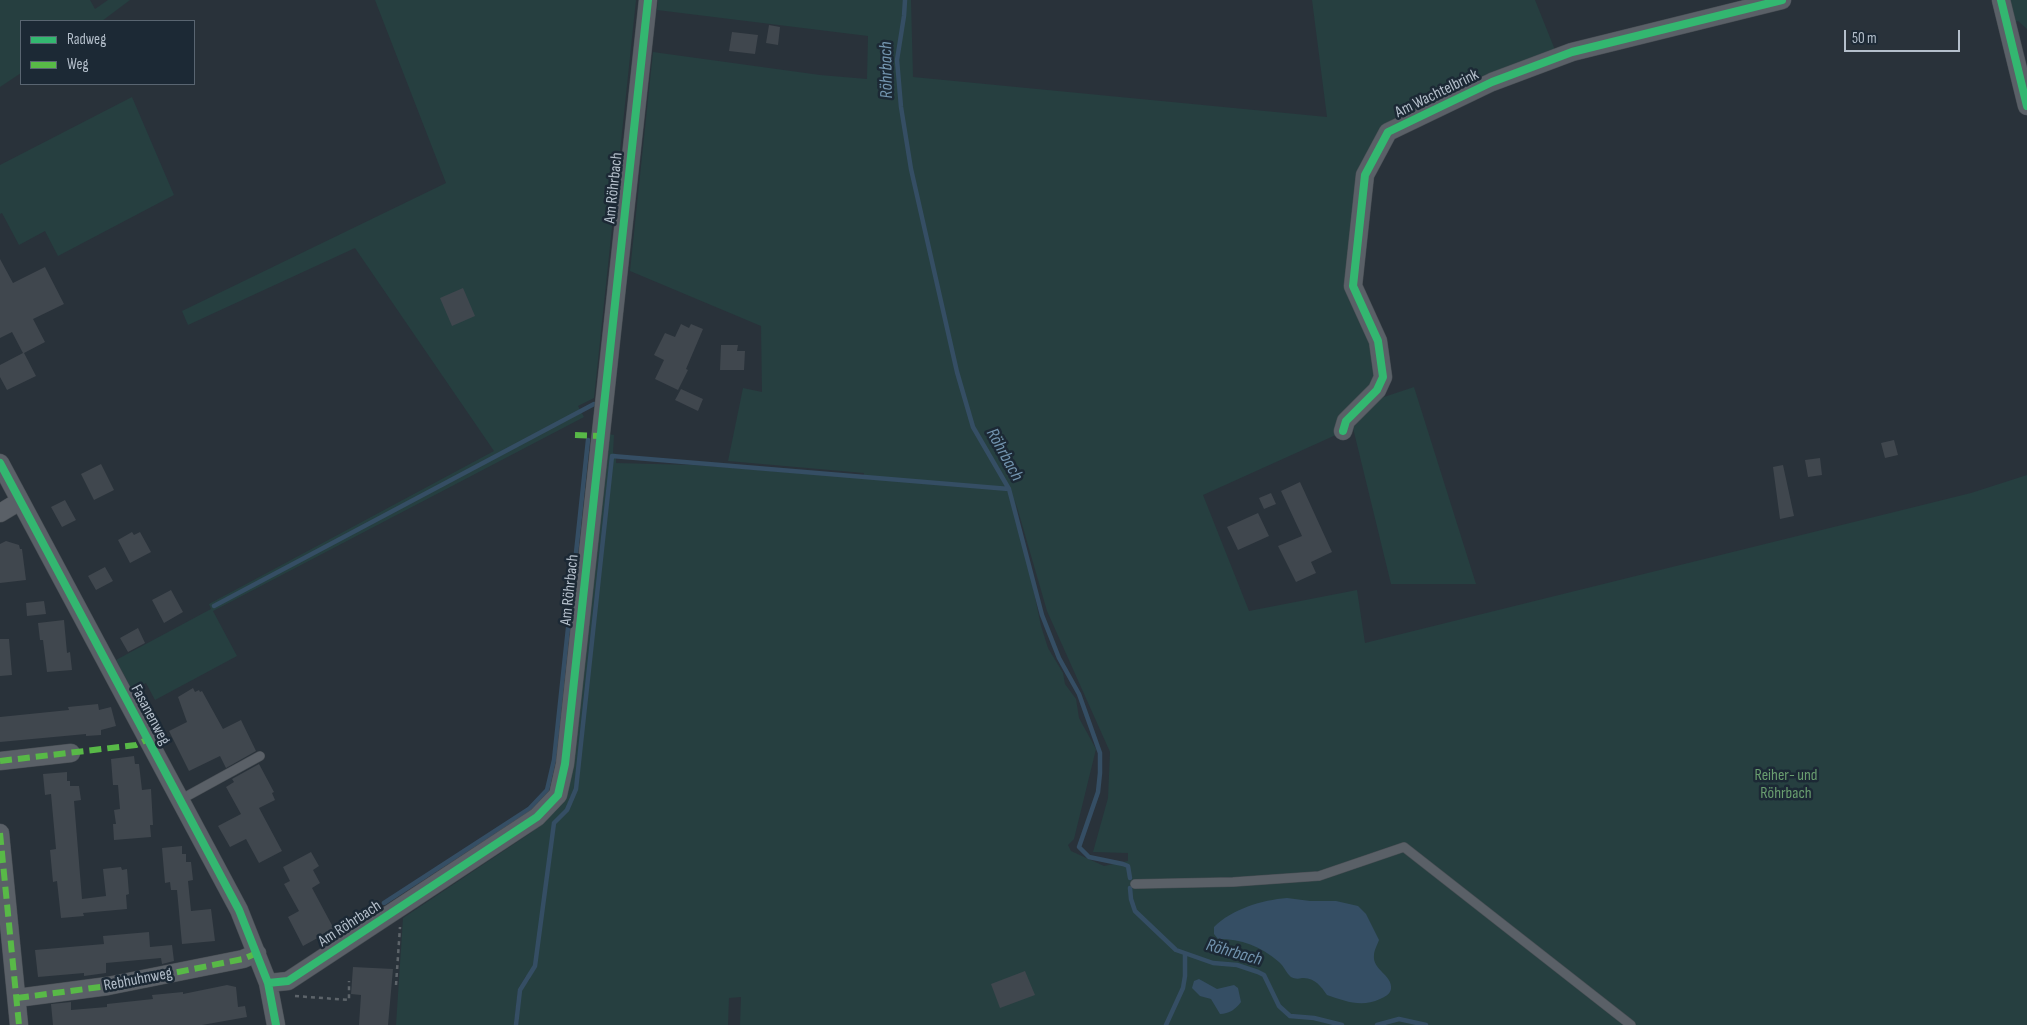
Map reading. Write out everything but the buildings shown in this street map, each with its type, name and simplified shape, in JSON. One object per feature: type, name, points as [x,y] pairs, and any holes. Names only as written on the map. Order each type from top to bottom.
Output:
[{"type":"street","name":"Am Röhrbach","points":[[268,983],[288,981],[537,817],[558,795],[565,764],[648,0]]},
{"type":"street","name":"Am Wachtelbrink","points":[[1343,431],[1346,420],[1377,390],[1383,377],[1378,341],[1353,286],[1365,175],[1388,132],[1492,82],[1572,52],[1782,0]]},
{"type":"street","points":[[2001,0],[2027,106]]},
{"type":"street","name":"Fasanenweg","points":[[0,463],[239,910],[268,983]]},
{"type":"street","points":[[0,513],[20,501]]},
{"type":"street","points":[[0,761],[71,753]]},
{"type":"street","points":[[0,833],[19,1025]]},
{"type":"street","name":"Rebhuhnweg","points":[[17,998],[108,986],[243,959],[257,953]]},
{"type":"street","points":[[268,983],[276,1025]]},
{"type":"lane","points":[[180,800],[260,756]]},
{"type":"lane","points":[[1134,884],[1232,882],[1319,876],[1404,847],[1632,1025]]},
{"type":"path","points":[[393,912],[400,924],[396,985]]},
{"type":"path","points":[[288,981],[295,996],[349,1000],[350,981]]},
{"type":"green space","points":[[0,0],[90,0],[95,9],[108,0],[130,0],[103,20],[20,20],[20,74],[0,87]]},
{"type":"green space","points":[[375,0],[636,0],[594,398],[578,406],[584,417],[213,611],[237,656],[155,700],[146,683],[132,690],[116,660],[211,609],[209,604],[494,451],[355,248],[188,325],[182,311],[446,183]]},
{"type":"green space","name":"Reiher- und Röhrbach","points":[[658,0],[911,0],[913,77],[1327,117],[1312,0],[1535,0],[1555,50],[1432,100],[1384,126],[1347,287],[1373,341],[1378,375],[1338,434],[1203,495],[1249,611],[1357,590],[1365,643],[1971,493],[2027,475],[2027,1025],[740,1025],[741,997],[729,998],[728,1025],[518,1025],[521,990],[530,979],[526,976],[518,989],[514,1025],[396,1025],[403,918],[532,832],[564,798],[608,434],[614,435],[613,453],[616,454],[616,463],[694,465],[864,478],[864,473],[728,461],[743,388],[762,392],[761,326],[630,271],[653,52],[820,75],[867,79],[868,36],[657,10]],"holes":[[[1015,500],[1047,611],[1110,752],[1108,798],[1093,852],[1128,853],[1128,861],[1104,866],[1071,851],[1068,845],[1074,839],[1096,749],[1079,718],[1076,699],[1065,684],[1063,673],[1048,648],[1041,626]]]},
{"type":"green space","points":[[2009,0],[2027,0],[2027,29],[2018,21],[2013,23]]},
{"type":"green space","points":[[132,97],[174,195],[58,256],[45,231],[19,245],[2,213],[0,214],[0,165]]},
{"type":"green space","points":[[1414,387],[1476,584],[1391,584],[1353,428],[1375,400]]},
{"type":"water","points":[[1287,898],[1310,901],[1336,901],[1358,906],[1366,914],[1379,940],[1374,952],[1374,960],[1391,984],[1388,994],[1373,1002],[1366,1003],[1347,1001],[1327,995],[1320,985],[1310,979],[1291,977],[1279,962],[1258,948],[1235,940],[1218,939],[1214,934],[1214,927],[1238,910],[1258,903]]},
{"type":"water","points":[[1199,979],[1217,989],[1234,985],[1238,988],[1241,1002],[1232,1011],[1220,1014],[1211,999],[1200,996],[1192,988],[1194,981]]},
{"type":"waterway","name":"Röhrbach","points":[[905,0],[897,60],[901,107],[911,169],[957,372],[973,427],[1009,489],[1042,615],[1059,658],[1079,694],[1100,753],[1098,792],[1079,847],[1089,857],[1128,866],[1130,878]]},
{"type":"waterway","points":[[214,606],[594,404]]},
{"type":"waterway","points":[[384,903],[529,809],[547,790],[554,760],[588,440]]},
{"type":"waterway","points":[[516,1025],[520,990],[535,966],[554,823],[567,810],[576,789],[612,456],[1009,489]]},
{"type":"waterway","name":"Röhrbach","points":[[1130,888],[1135,911],[1176,950],[1213,963],[1237,965],[1258,972],[1264,975],[1279,1006],[1290,1016],[1314,1018],[1342,1025]]},
{"type":"waterway","points":[[1166,1025],[1183,988],[1185,954]]},
{"type":"waterway","name":"Röhrbach","points":[[1377,1025],[1399,1019],[1426,1025]]},
{"type":"marked path","points":[[575,435],[601,436]]},
{"type":"marked path","points":[[0,761],[136,745],[148,739]]},
{"type":"marked path","points":[[0,833],[19,1025]]},
{"type":"marked path","points":[[17,998],[108,986],[243,959],[257,953]]},
{"type":"cycle path","points":[[268,983],[288,981],[537,817],[558,795],[565,764],[648,0]]},
{"type":"cycle path","points":[[1343,431],[1346,421],[1377,390],[1383,377],[1378,341],[1353,286],[1365,175],[1388,132],[1492,82],[1572,52],[1782,0]]},
{"type":"cycle path","points":[[2001,0],[2027,106]]},
{"type":"cycle path","points":[[0,463],[239,910],[268,983],[276,1025]]}]
